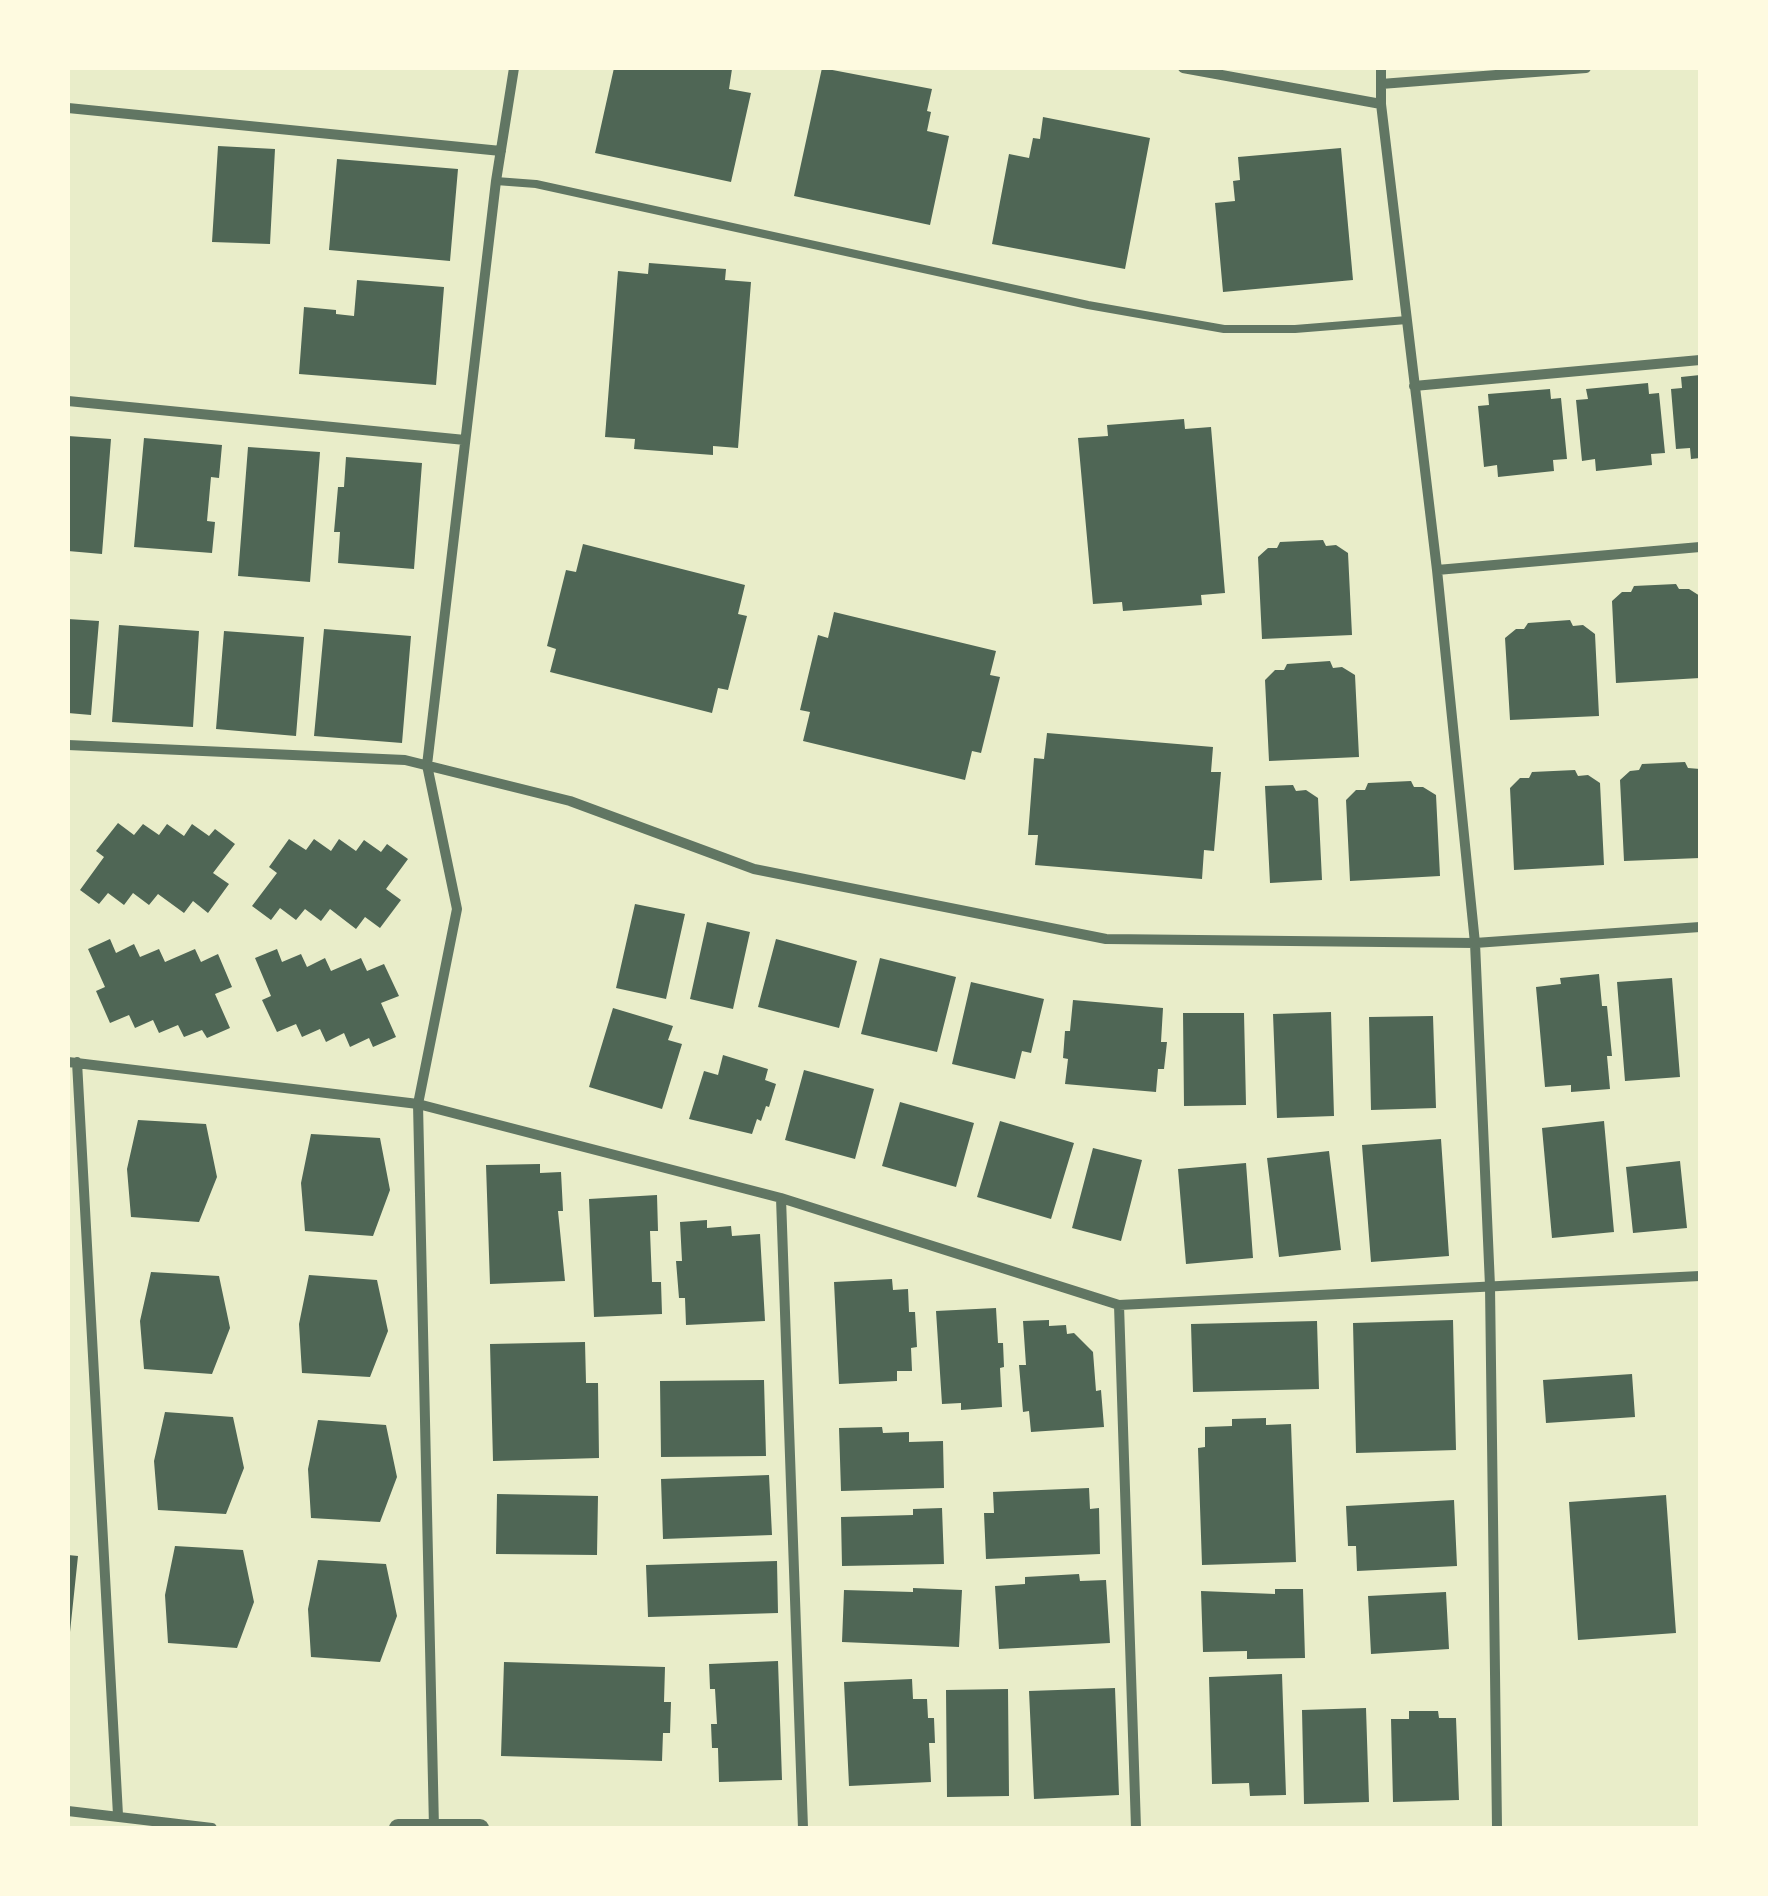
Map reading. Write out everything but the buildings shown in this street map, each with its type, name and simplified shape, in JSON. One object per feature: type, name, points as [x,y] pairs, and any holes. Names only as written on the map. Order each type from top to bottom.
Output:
[{"type":"street","points":[[434,1828],[418,1104],[457,909],[426,765],[496,181],[514,68]]},
{"type":"street","points":[[1183,68],[1381,104]]},
{"type":"street","points":[[1380,68],[1475,943],[1490,1286],[1497,1828]]},
{"type":"street","points":[[1381,84],[1586,68]]},
{"type":"street","points":[[68,108],[500,151]]},
{"type":"street","points":[[1414,386],[1700,360]]},
{"type":"street","points":[[68,401],[465,440]]},
{"type":"street","points":[[1437,570],[1700,548]]},
{"type":"street","points":[[68,744],[406,760],[570,801],[754,869],[1106,939],[1475,943],[1700,927]]},
{"type":"street","points":[[118,1815],[72,1062],[418,1104],[781,1198],[1119,1304],[1700,1276]]},
{"type":"street","points":[[781,1198],[803,1828]]},
{"type":"street","points":[[1119,1304],[1136,1828]]},
{"type":"street","points":[[68,1810],[212,1828]]},
{"type":"street","points":[[398,1828],[480,1828]]},
{"type":"lane","points":[[496,181],[536,184],[1088,305],[1224,329],[1330,327],[1407,320]]}]
